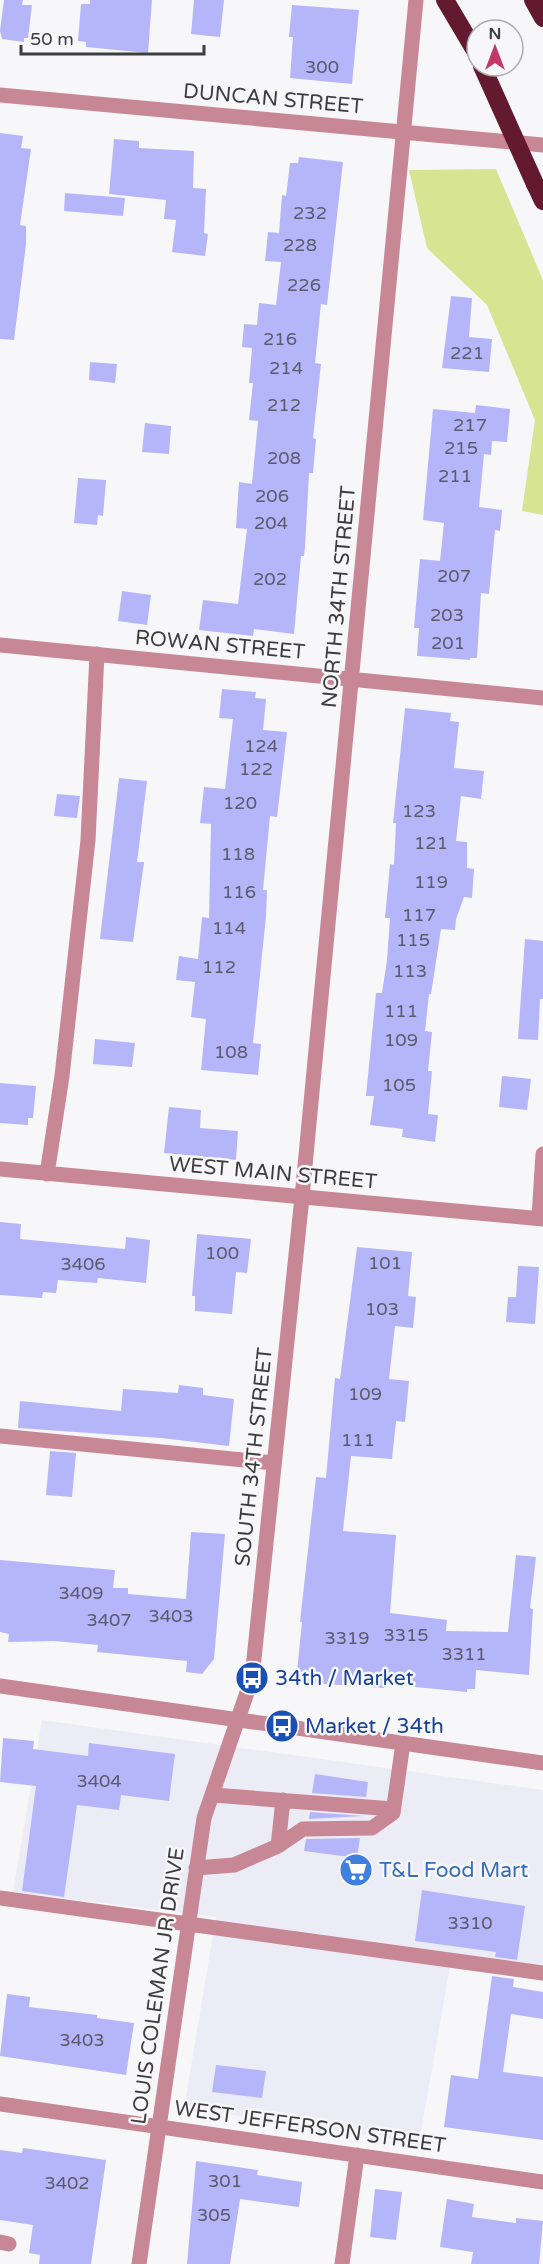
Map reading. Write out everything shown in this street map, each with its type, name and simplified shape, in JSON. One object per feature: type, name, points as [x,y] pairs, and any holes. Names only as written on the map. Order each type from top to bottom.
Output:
[{"type":"highway","points":[[445,0],[465,34]]},
{"type":"highway","points":[[533,0],[543,18]]},
{"type":"highway","points":[[487,78],[543,201]]},
{"type":"street","name":"NORTH 34TH STREET","points":[[302,1197],[416,0]]},
{"type":"street","name":"DUNCAN STREET","points":[[0,95],[543,145]]},
{"type":"street","name":"ROWAN STREET","points":[[0,645],[543,698]]},
{"type":"street","points":[[47,1174],[62,1076],[88,840],[97,654]]},
{"type":"street","points":[[541,1218],[543,1154]]},
{"type":"street","name":"WEST MAIN STREET","points":[[0,1169],[541,1218]]},
{"type":"street","name":"SOUTH 34TH STREET","points":[[239,1720],[252,1678],[302,1197]]},
{"type":"street","points":[[0,1436],[274,1462]]},
{"type":"street","points":[[0,1686],[543,1763]]},
{"type":"street","name":"LOUIS COLEMAN JR DRIVE","points":[[139,2264],[204,1818],[239,1720]]},
{"type":"street","points":[[196,1868],[234,1865],[278,1846],[303,1829],[372,1828],[393,1813],[403,1743]]},
{"type":"street","points":[[213,1795],[393,1809]]},
{"type":"street","points":[[278,1846],[283,1800]]},
{"type":"street","points":[[0,1898],[543,1973]]},
{"type":"street","name":"WEST JEFFERSON STREET","points":[[0,2104],[543,2182]]},
{"type":"street","points":[[342,2264],[357,2155]]},
{"type":"shaded area","points":[[42,1720],[543,1790],[543,1966],[452,1955],[419,2143],[184,2108],[216,1917],[13,1892]]},
{"type":"green space","points":[[496,169],[543,280],[543,515],[522,511],[535,420],[487,305],[427,248],[409,170]]},
{"type":"building","points":[[4,0],[23,0],[22,5],[32,5],[28,38],[24,38],[24,42],[2,39],[0,31]]},
{"type":"building","points":[[90,0],[152,0],[148,53],[86,47],[86,42],[78,41],[81,4],[90,4]]},
{"type":"building","points":[[194,0],[224,0],[220,37],[191,34]]},
{"type":"building","points":[[292,5],[359,10],[352,84],[290,78],[293,37],[289,37]]},
{"type":"building","points":[[0,133],[23,136],[21,148],[31,149],[20,225],[26,226],[26,244],[14,340],[0,339]]},
{"type":"building","points":[[114,139],[139,141],[139,148],[194,151],[193,188],[206,189],[204,233],[208,234],[205,256],[172,252],[176,220],[164,219],[166,200],[109,194]]},
{"type":"building","points":[[299,157],[343,162],[327,305],[321,304],[315,363],[321,364],[313,438],[316,439],[313,473],[309,473],[305,547],[304,556],[301,556],[294,634],[254,629],[253,636],[199,630],[203,600],[238,604],[247,529],[236,528],[239,482],[252,484],[258,421],[249,420],[253,383],[249,383],[252,348],[242,347],[244,324],[257,325],[259,303],[276,305],[281,262],[265,261],[268,232],[279,233],[282,195],[286,196],[290,163],[298,163]]},
{"type":"building","points":[[65,193],[125,198],[123,216],[64,211]]},
{"type":"building","points":[[451,296],[472,298],[469,337],[492,339],[489,372],[442,368]]},
{"type":"building","points":[[90,362],[117,364],[115,383],[89,380]]},
{"type":"building","points":[[476,405],[510,409],[507,442],[492,441],[491,455],[484,454],[479,507],[502,510],[500,531],[495,530],[489,594],[481,593],[477,658],[470,658],[470,660],[417,656],[419,628],[414,628],[420,559],[440,561],[444,523],[423,520],[433,409],[475,413]]},
{"type":"building","points":[[145,423],[171,426],[169,454],[142,452]]},
{"type":"building","points":[[78,478],[106,480],[103,516],[98,515],[97,525],[74,523]]},
{"type":"building","points":[[122,591],[151,595],[147,625],[118,621]]},
{"type":"building","points":[[222,689],[256,692],[255,698],[266,699],[263,730],[287,732],[277,817],[270,816],[263,890],[267,890],[266,916],[253,1043],[261,1044],[258,1075],[201,1070],[206,1019],[191,1017],[195,982],[176,980],[179,956],[198,959],[202,917],[209,918],[211,824],[200,823],[204,787],[225,789],[233,719],[219,718]]},
{"type":"building","points":[[405,708],[451,713],[450,721],[459,722],[454,768],[484,771],[481,799],[461,796],[456,841],[467,842],[467,868],[474,869],[472,898],[464,897],[456,919],[455,930],[441,929],[431,994],[429,994],[425,1031],[432,1032],[428,1071],[432,1071],[428,1114],[438,1115],[435,1142],[402,1137],[403,1129],[370,1125],[374,1096],[366,1096],[376,993],[382,993],[387,960],[390,918],[385,918],[390,864],[394,865],[396,823],[393,823]]},
{"type":"building","points":[[119,778],[147,781],[137,862],[144,862],[133,942],[100,939]]},
{"type":"building","points":[[57,794],[80,796],[77,818],[54,816]]},
{"type":"building","points":[[525,939],[543,941],[543,999],[540,999],[538,1040],[518,1039]]},
{"type":"building","points":[[95,1039],[135,1043],[132,1067],[93,1064]]},
{"type":"building","points":[[502,1076],[531,1079],[527,1110],[499,1107]]},
{"type":"building","points":[[0,1083],[36,1086],[33,1118],[28,1118],[28,1125],[0,1123]]},
{"type":"building","points":[[169,1107],[201,1110],[200,1128],[238,1131],[236,1160],[164,1153]]},
{"type":"building","points":[[0,1222],[21,1224],[20,1239],[125,1249],[126,1237],[150,1240],[146,1283],[98,1278],[97,1283],[58,1280],[56,1293],[43,1292],[42,1298],[0,1295]]},
{"type":"building","points":[[197,1234],[251,1239],[247,1273],[236,1272],[232,1314],[195,1311],[195,1296],[192,1296]]},
{"type":"building","points":[[357,1247],[412,1252],[408,1296],[416,1297],[413,1328],[395,1326],[389,1379],[409,1381],[405,1422],[396,1421],[392,1459],[351,1456],[343,1531],[396,1535],[390,1613],[447,1620],[446,1631],[508,1632],[516,1555],[536,1557],[530,1608],[533,1609],[529,1675],[476,1670],[475,1689],[467,1689],[467,1692],[384,1684],[384,1688],[296,1682],[302,1622],[300,1622],[316,1477],[326,1478],[335,1378],[340,1379]]},
{"type":"building","points":[[518,1266],[539,1267],[535,1324],[506,1322],[508,1297],[516,1297]]},
{"type":"building","points":[[179,1385],[203,1388],[203,1395],[234,1399],[229,1446],[161,1438],[18,1428],[20,1401],[121,1411],[123,1389],[178,1393]]},
{"type":"building","points":[[50,1451],[76,1453],[72,1497],[46,1495]]},
{"type":"building","points":[[191,1532],[225,1534],[214,1659],[202,1674],[186,1672],[187,1661],[97,1652],[98,1645],[54,1641],[8,1642],[9,1634],[0,1632],[0,1560],[115,1570],[113,1588],[128,1588],[128,1594],[186,1599]]},
{"type":"building","points":[[3,1738],[34,1741],[33,1749],[88,1756],[89,1743],[175,1754],[169,1801],[121,1795],[119,1810],[77,1805],[64,1897],[22,1891],[36,1786],[0,1782]]},
{"type":"building","points":[[315,1774],[368,1782],[366,1797],[312,1793]]},
{"type":"building","points":[[310,1812],[363,1816],[309,1819]]},
{"type":"building","points":[[360,1838],[357,1858],[304,1851],[306,1839]]},
{"type":"building","points":[[422,1890],[525,1906],[517,1960],[495,1957],[496,1952],[415,1941]]},
{"type":"building","points":[[492,1976],[514,1979],[513,1987],[543,1992],[543,2019],[511,2014],[503,2072],[543,2077],[543,2140],[444,2127],[451,2075],[478,2079]]},
{"type":"building","points":[[7,1994],[30,1997],[29,2007],[97,2015],[97,2018],[134,2023],[126,2075],[0,2056]]},
{"type":"building","points":[[216,2065],[266,2071],[262,2098],[212,2092]]},
{"type":"building","points":[[23,2148],[106,2160],[91,2264],[39,2264],[40,2255],[29,2253],[33,2225],[0,2220],[0,2150],[22,2153]]},
{"type":"building","points":[[196,2161],[258,2170],[257,2175],[302,2182],[299,2207],[240,2199],[230,2264],[187,2264]]},
{"type":"building","points":[[375,2189],[402,2192],[396,2240],[370,2237]]},
{"type":"building","points":[[447,2199],[474,2204],[472,2217],[516,2223],[516,2218],[543,2221],[539,2264],[471,2264],[473,2252],[440,2247]]},
{"type":"place","name":"34th / Market","points":[[252,1678]]},
{"type":"place","name":"Market / 34th","points":[[282,1726]]},
{"type":"place","name":"T&L Food Mart","points":[[356,1870]]}]
